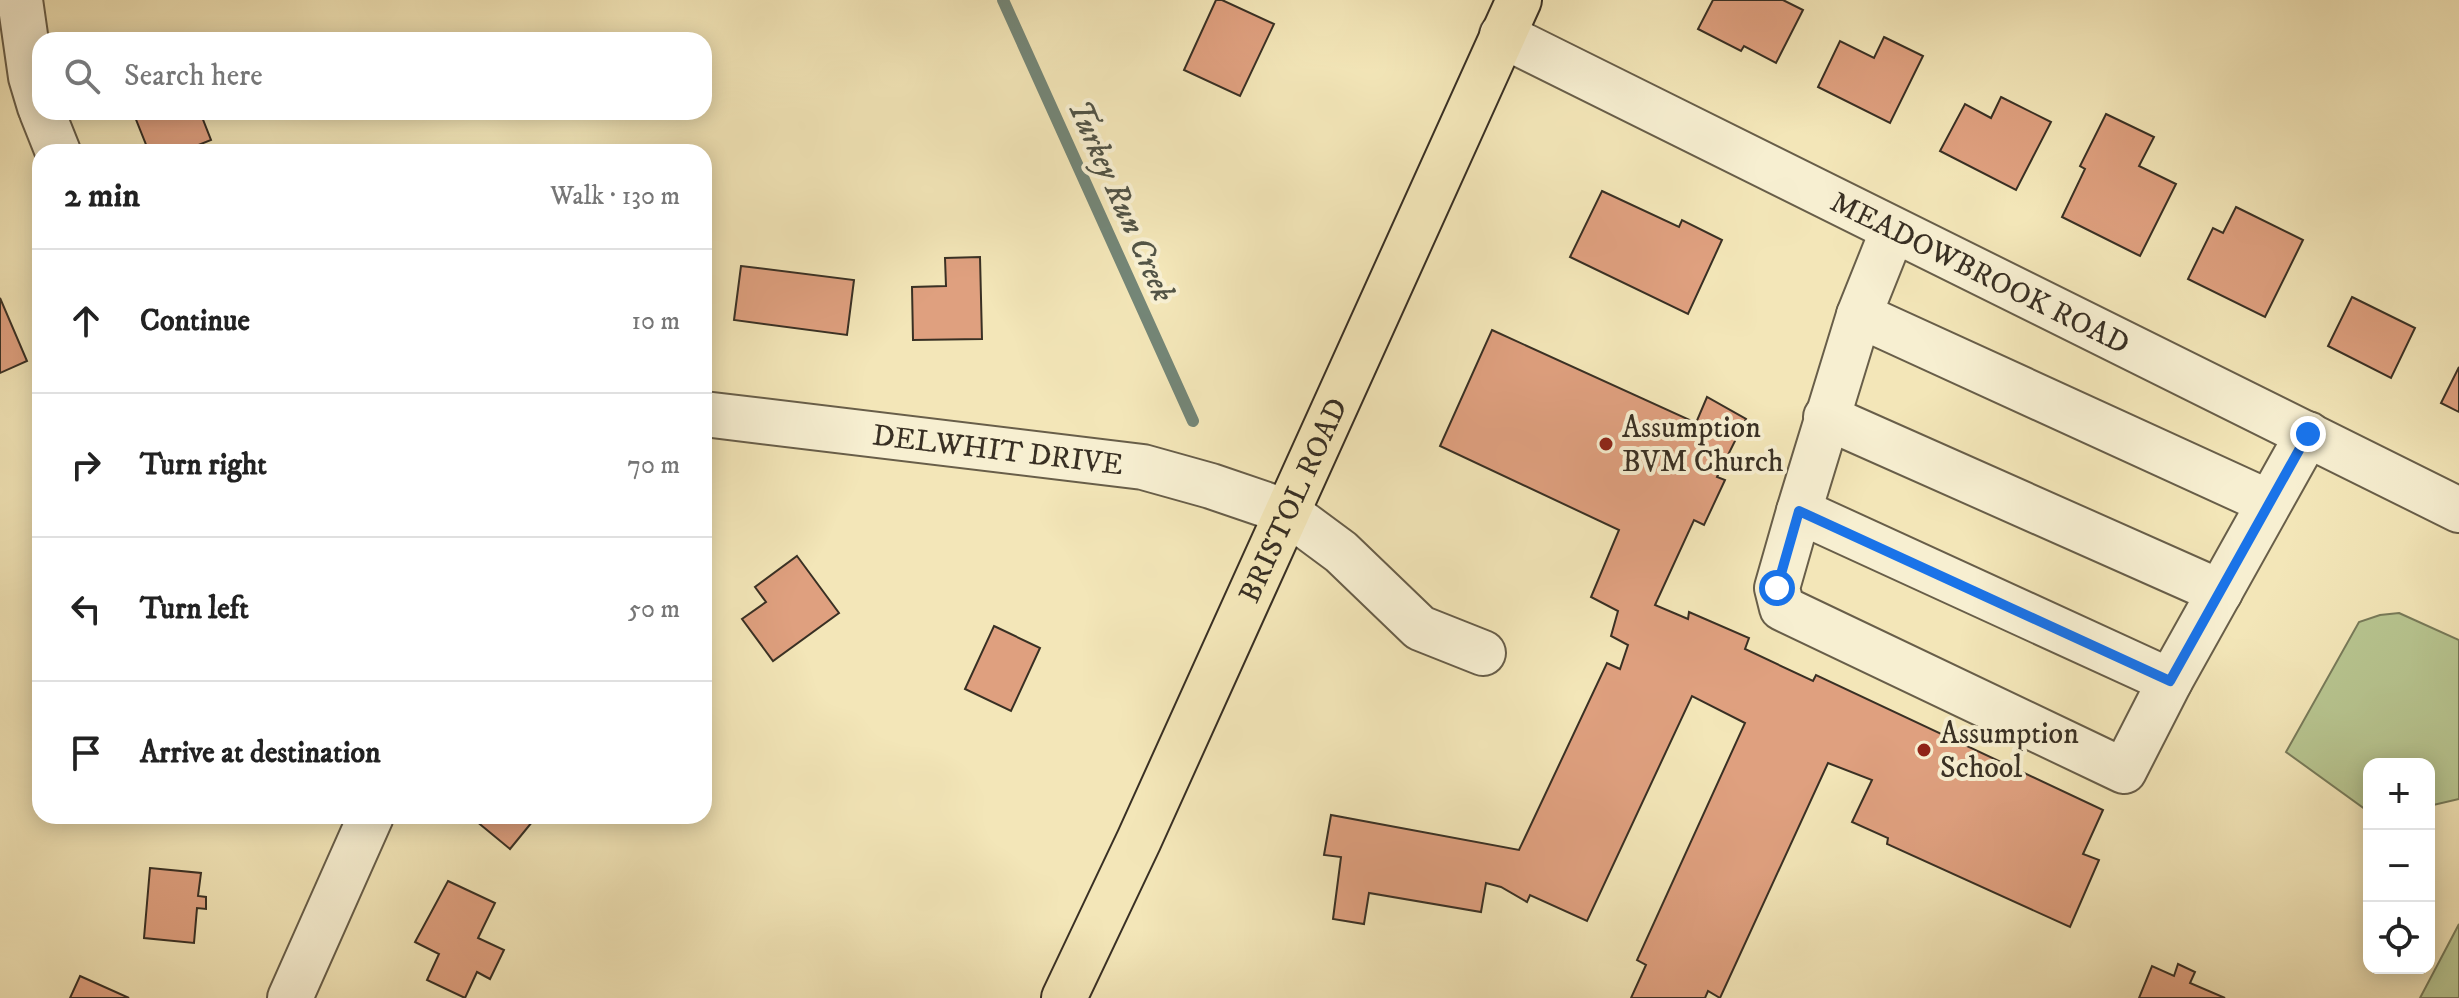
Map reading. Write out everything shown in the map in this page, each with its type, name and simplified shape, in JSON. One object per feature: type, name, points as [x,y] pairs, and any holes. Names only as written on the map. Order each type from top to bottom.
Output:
[{"type":"main road","name":"BRISTOL ROAD","points":[[1064,998],[1139,840],[1511,18]]},
{"type":"street","points":[[20,0],[32,80]]},
{"type":"street","name":"MEADOWBROOK ROAD","points":[[1511,18],[1893,230],[2459,510]]},
{"type":"street","points":[[45,120],[55,144]]},
{"type":"street","points":[[1893,230],[1859,315],[1826,417],[1777,588],[1782,608],[2124,771],[2170,681],[2308,434]]},
{"type":"street","points":[[1859,315],[2268,502]]},
{"type":"street","name":"DELWHIT DRIVE","points":[[712,415],[1143,467],[1211,486],[1287,512],[1341,552],[1420,628],[1483,653]]},
{"type":"street","points":[[1826,417],[2220,592]]},
{"type":"street","points":[[1799,511],[2170,681]]},
{"type":"street","points":[[290,998],[367,824]]},
{"type":"green space","points":[[2399,613],[2459,640],[2459,799],[2435,805],[2435,758],[2363,758],[2363,808],[2286,752],[2359,622]]},
{"type":"green space","points":[[2459,924],[2459,998],[2420,998]]},
{"type":"building","points":[[1216,0],[1274,24],[1240,96],[1184,70]]},
{"type":"building","points":[[1713,0],[1783,0],[1803,10],[1776,63],[1744,46],[1741,51],[1698,29]]},
{"type":"building","points":[[1884,37],[1923,56],[1890,123],[1818,87],[1840,41],[1874,58]]},
{"type":"building","points":[[2001,97],[2051,122],[2016,190],[1940,151],[1965,104],[1991,118]]},
{"type":"building","points":[[2106,114],[2154,137],[2139,166],[2176,184],[2140,256],[2062,217],[2085,169],[2080,166]]},
{"type":"building","points":[[136,120],[203,120],[211,140],[201,144],[146,144]]},
{"type":"building","points":[[1602,191],[1679,227],[1682,220],[1722,240],[1688,314],[1570,257]]},
{"type":"building","points":[[2236,207],[2303,240],[2265,317],[2188,279],[2213,228],[2223,233]]},
{"type":"building","points":[[980,257],[982,339],[913,340],[912,287],[946,286],[945,258]]},
{"type":"building","points":[[741,266],[854,280],[847,335],[734,320]]},
{"type":"building","points":[[2352,297],[2415,328],[2391,378],[2328,346]]},
{"type":"building","points":[[0,298],[27,361],[0,373]]},
{"type":"building","points":[[1492,330],[1696,423],[1707,397],[1746,419],[1717,477],[1725,480],[1704,525],[1694,520],[1655,605],[1688,619],[1689,612],[1749,638],[1745,649],[1813,681],[1816,675],[2103,810],[2083,854],[2099,860],[2070,927],[1887,844],[1888,838],[1852,822],[1872,780],[1828,763],[1720,998],[1708,991],[1705,998],[1631,998],[1646,965],[1637,960],[1745,723],[1692,696],[1587,921],[1530,895],[1527,902],[1501,887],[1486,883],[1481,912],[1369,893],[1364,924],[1333,919],[1341,857],[1324,855],[1331,815],[1519,850],[1607,663],[1620,669],[1628,645],[1611,636],[1618,611],[1591,597],[1619,530],[1440,446]]},
{"type":"building","points":[[2459,367],[2459,412],[2441,403]]},
{"type":"building","points":[[797,556],[839,613],[773,661],[742,619],[766,602],[755,587]]},
{"type":"building","points":[[994,626],[1040,648],[1011,711],[965,689]]},
{"type":"building","points":[[480,824],[530,824],[510,849]]},
{"type":"building","points":[[150,868],[201,873],[198,896],[206,897],[206,909],[197,908],[194,943],[144,938]]},
{"type":"building","points":[[448,881],[495,903],[478,938],[504,950],[490,979],[477,972],[465,998],[427,980],[439,954],[415,942]]},
{"type":"building","points":[[2178,964],[2195,972],[2190,983],[2225,998],[2139,998],[2152,966],[2174,976]]},
{"type":"building","points":[[80,976],[129,998],[70,998]]},
{"type":"waterway","name":"Turkey Run Creek","points":[[1003,0],[1193,421]]},
{"type":"place","name":"Assumption BVM Church","points":[[1606,444]]},
{"type":"place","name":"Assumption School","points":[[1924,750]]},
{"type":"route","points":[[1777,588],[1799,511],[2170,681],[2308,434]]}]
